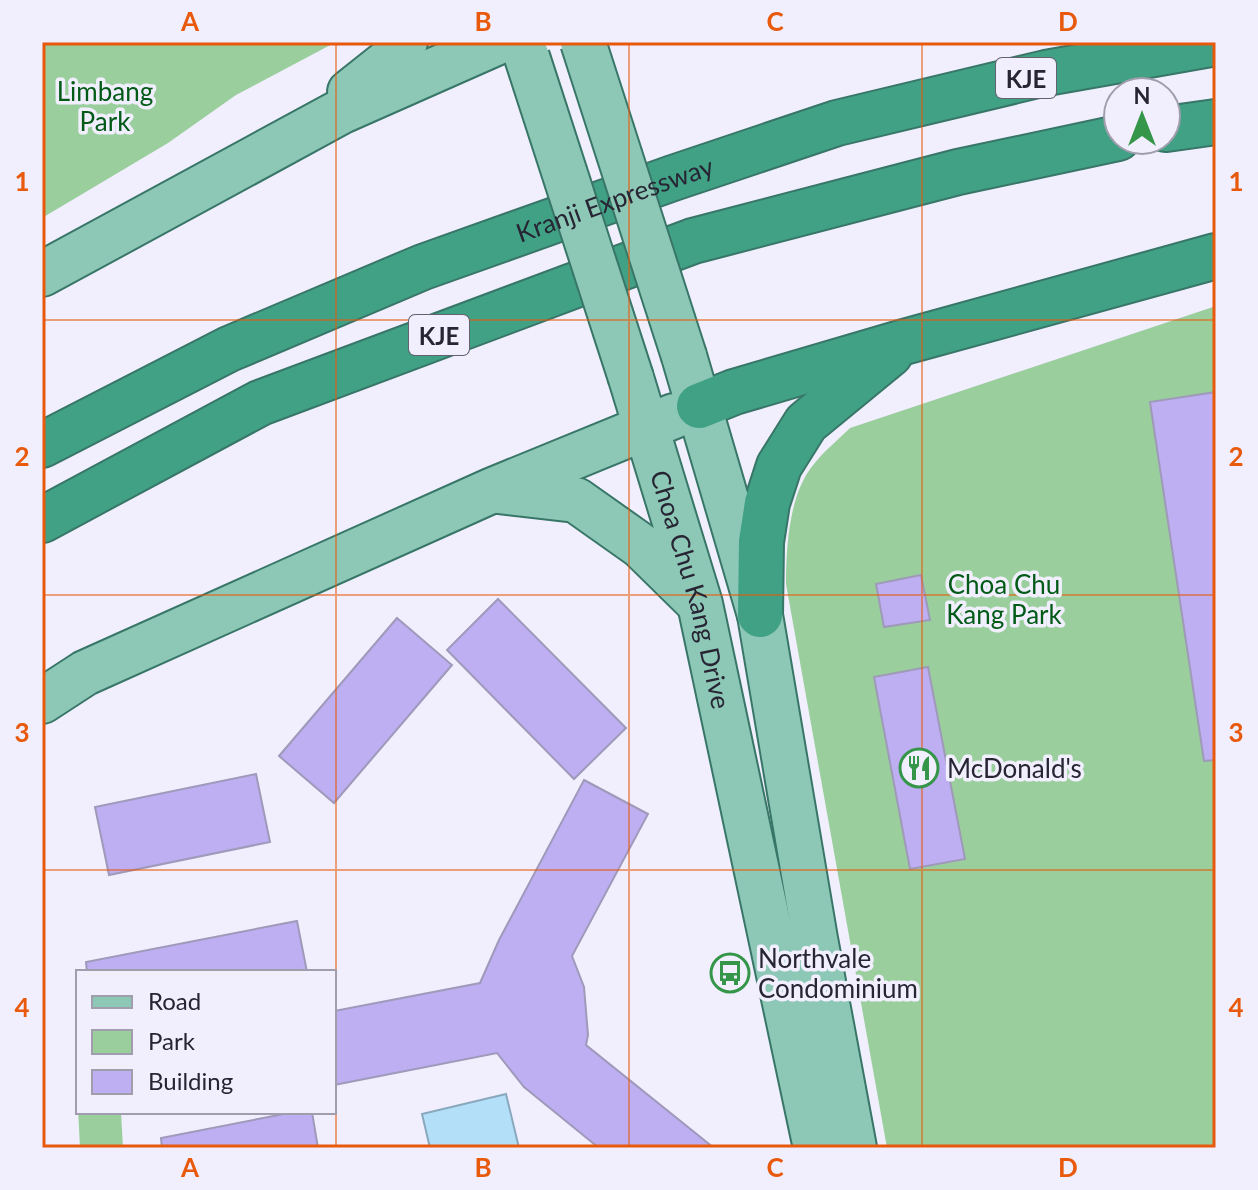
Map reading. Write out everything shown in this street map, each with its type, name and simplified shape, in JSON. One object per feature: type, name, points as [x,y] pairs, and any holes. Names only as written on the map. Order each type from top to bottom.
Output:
[{"type":"highway","name":"Kranji Expressway","points":[[42,445],[229,349],[423,267],[673,178],[837,123],[1046,73],[1216,43]]},
{"type":"highway","points":[[1182,127],[1216,122]]},
{"type":"highway","name":"KJE","points":[[42,520],[260,403],[693,241],[958,172],[1102,141]]},
{"type":"highway","points":[[699,406],[734,392],[904,342],[1216,256]]},
{"type":"highway","points":[[760,615],[761,542],[767,503],[779,466],[806,423],[904,342]]},
{"type":"main road","points":[[342,111],[345,97],[389,61],[405,42]]},
{"type":"main road","name":"Choa Chu Kang Drive","points":[[583,42],[684,356],[760,615],[854,1148]]},
{"type":"main road","points":[[42,274],[342,111],[515,47]]},
{"type":"main road","name":"Choa Chu Kang Drive","points":[[515,47],[631,378],[700,604],[816,1148]]},
{"type":"main road","points":[[42,701],[85,673],[493,490],[699,406]]},
{"type":"main road","points":[[493,490],[576,500],[641,546],[700,604]]},
{"type":"green space","name":"Limbang Park","points":[[42,42],[336,42],[236,95],[168,143],[42,218]]},
{"type":"green space","name":"Choa Chu Kang Park","points":[[1216,306],[1216,1148],[887,1148],[786,584],[788,537],[799,490],[818,459],[850,428]]},
{"type":"green space","points":[[78,1114],[121,1114],[123,1148],[80,1148]]},
{"type":"water","points":[[506,1094],[519,1148],[430,1148],[422,1114]]},
{"type":"building","points":[[1216,392],[1216,760],[1204,761],[1150,402]]},
{"type":"building","points":[[921,575],[930,620],[884,627],[876,584]]},
{"type":"building","points":[[498,599],[626,728],[574,779],[447,650]]},
{"type":"building","points":[[397,618],[452,665],[334,803],[279,756]]},
{"type":"building","name":"McDonald's","points":[[928,667],[965,859],[910,869],[874,677]]},
{"type":"building","points":[[256,774],[270,842],[109,875],[95,807]]},
{"type":"building","points":[[584,780],[648,814],[572,956],[584,987],[586,1045],[714,1148],[599,1148],[524,1087],[497,1053],[336,1085],[336,1011],[480,983],[499,940]]},
{"type":"building","points":[[297,921],[307,970],[87,970],[86,962]]},
{"type":"building","points":[[284,1114],[312,1114],[318,1148],[162,1148],[161,1138]]},
{"type":"place","name":"McDonald's","points":[[919,768]]},
{"type":"place","name":"Northvale Condominium","points":[[730,973]]}]
